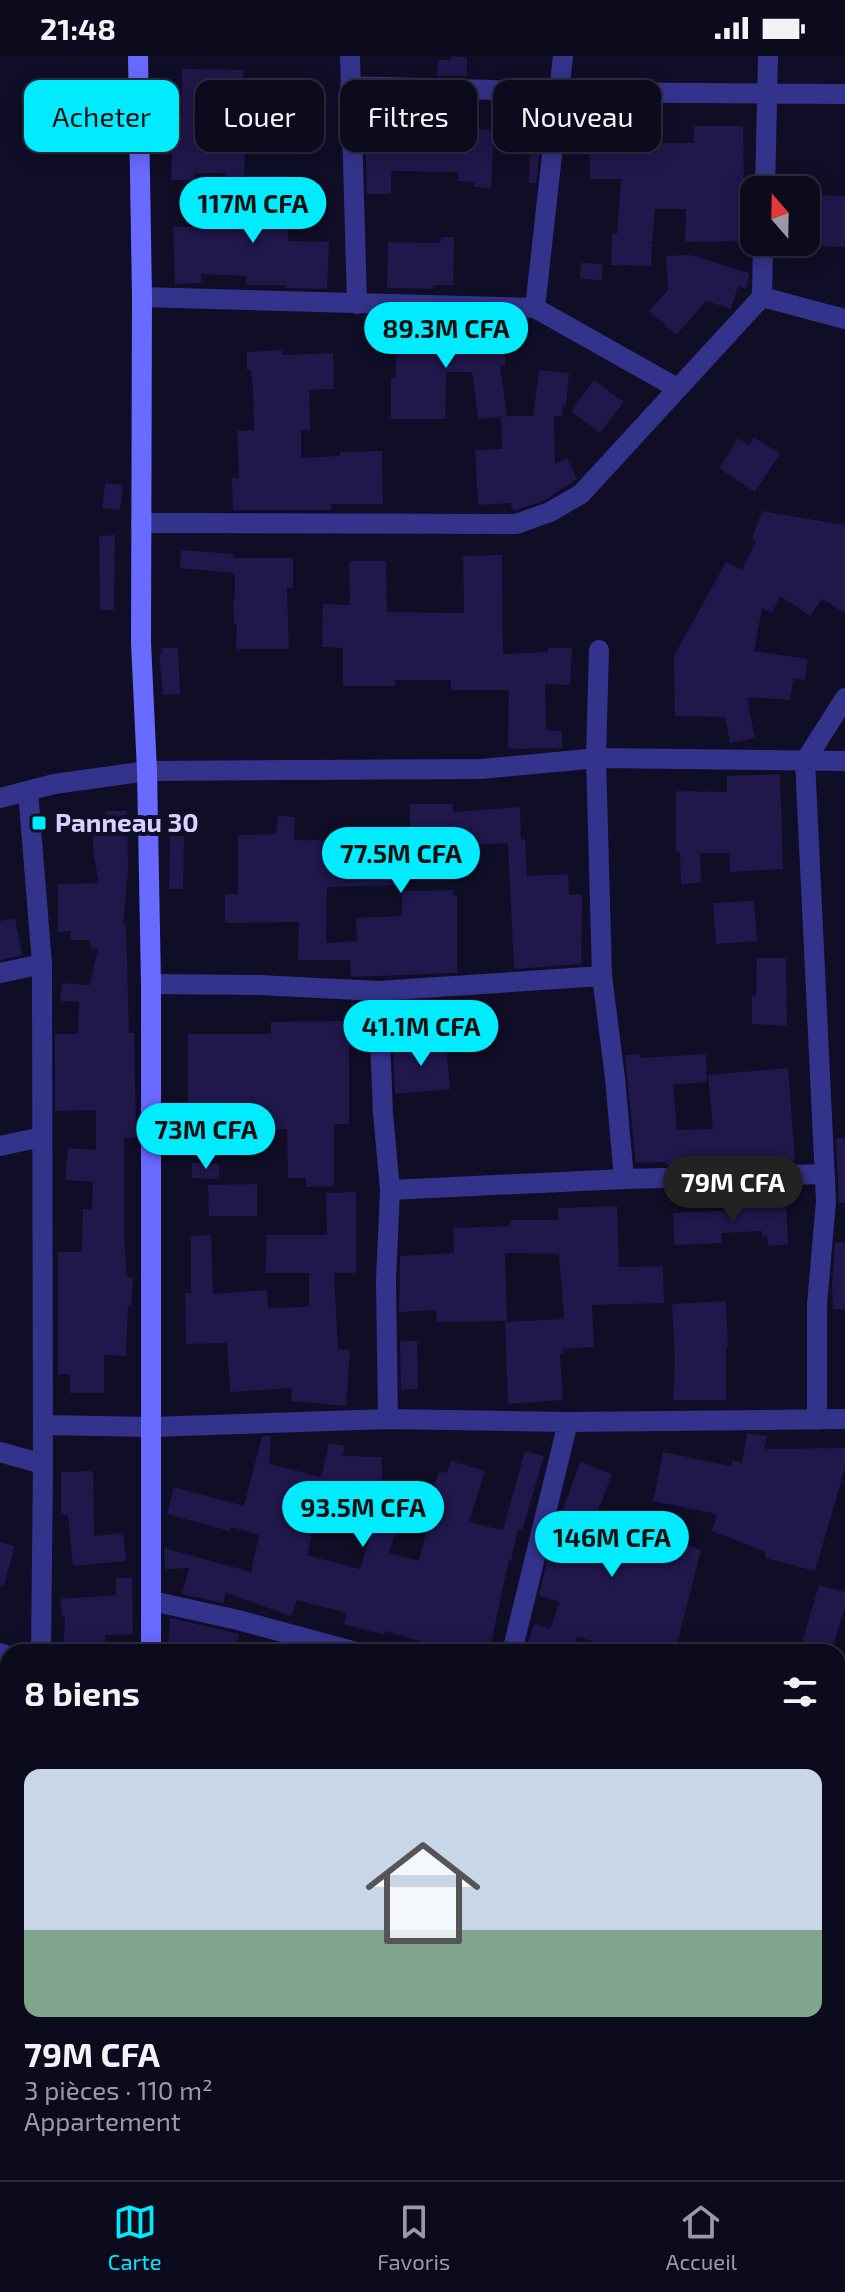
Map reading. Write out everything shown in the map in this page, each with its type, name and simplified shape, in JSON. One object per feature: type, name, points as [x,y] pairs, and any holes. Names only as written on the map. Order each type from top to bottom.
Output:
[{"type":"street","points":[[138,56],[142,297],[141,642],[151,984],[151,1644]]},
{"type":"street","points":[[350,56],[350,80]]},
{"type":"street","points":[[560,80],[563,56]]},
{"type":"street","points":[[765,176],[768,56]]},
{"type":"street","points":[[661,93],[845,94]]},
{"type":"street","points":[[352,152],[357,304]]},
{"type":"street","points":[[535,308],[552,152]]},
{"type":"street","points":[[141,523],[516,524],[550,512],[581,494],[608,468],[762,297],[763,256]]},
{"type":"street","points":[[142,297],[535,308],[677,388]]},
{"type":"street","points":[[762,297],[845,319]]},
{"type":"street","points":[[599,650],[596,758],[602,976],[624,1179]]},
{"type":"street","points":[[817,1420],[817,1305],[836,1201],[825,1174],[805,761],[836,728],[845,698]]},
{"type":"street","points":[[0,798],[54,784],[147,771],[481,769],[596,758],[845,761]]},
{"type":"street","points":[[28,791],[42,964],[41,1644]]},
{"type":"street","points":[[0,973],[42,964]]},
{"type":"street","points":[[151,984],[378,991],[602,976]]},
{"type":"street","points":[[378,991],[390,1190],[386,1280],[388,1419]]},
{"type":"street","points":[[0,1146],[42,1137]]},
{"type":"street","points":[[390,1190],[825,1174]]},
{"type":"street","points":[[43,1425],[152,1427],[388,1419],[568,1422],[845,1419]]},
{"type":"street","points":[[514,1644],[568,1422]]},
{"type":"street","points":[[0,1452],[43,1464]]},
{"type":"street","points":[[152,1601],[326,1644]]},
{"type":"building","points":[[451,56],[467,57],[467,76],[437,76],[438,60],[451,60]]},
{"type":"building","points":[[182,69],[243,70],[243,80],[195,80],[195,152],[245,152],[244,179],[225,178],[226,173],[195,173],[194,180],[171,180],[172,152],[179,152],[179,116],[182,116]]},
{"type":"building","points":[[694,126],[743,126],[740,241],[685,242],[686,209],[655,209],[652,242],[647,242],[652,244],[651,266],[611,265],[612,234],[617,234],[621,179],[590,179],[590,152],[661,152],[661,143],[694,143]]},
{"type":"building","points":[[477,129],[493,130],[491,188],[474,187],[475,182],[458,181],[458,172],[391,171],[391,194],[367,194],[366,152],[477,152]]},
{"type":"building","points":[[530,152],[540,152],[536,183],[529,183]]},
{"type":"building","points":[[248,176],[288,176],[288,241],[329,242],[327,289],[246,285],[246,276],[201,274],[201,283],[175,284],[173,227],[247,226]]},
{"type":"building","points":[[820,195],[845,196],[845,247],[820,246]]},
{"type":"building","points":[[441,237],[454,237],[453,285],[433,285],[433,289],[387,288],[388,242],[440,243]]},
{"type":"building","points":[[691,255],[749,273],[749,276],[746,289],[738,286],[731,309],[706,301],[676,335],[649,311],[668,290],[666,256]]},
{"type":"building","points":[[581,263],[603,264],[602,280],[580,279]]},
{"type":"building","points":[[396,324],[450,326],[450,329],[505,329],[505,365],[500,365],[507,416],[478,419],[472,372],[446,372],[445,419],[391,419],[391,378],[396,378]]},
{"type":"building","points":[[282,350],[282,355],[333,353],[334,389],[309,390],[310,430],[301,430],[301,458],[340,456],[340,452],[382,451],[383,504],[331,504],[331,510],[233,510],[232,478],[239,478],[237,431],[254,430],[253,389],[251,370],[247,370],[247,352]]},
{"type":"building","points":[[539,370],[569,373],[566,407],[563,405],[562,417],[554,416],[555,464],[567,458],[577,479],[545,500],[514,511],[510,503],[478,505],[475,450],[502,449],[501,416],[533,416]]},
{"type":"building","points":[[594,380],[624,402],[600,433],[571,411]]},
{"type":"building","points":[[754,437],[780,454],[755,492],[719,468],[738,438],[749,445]]},
{"type":"building","points":[[105,483],[123,485],[120,510],[102,508]]},
{"type":"building","points":[[762,511],[845,525],[845,613],[822,599],[810,616],[780,596],[772,613],[762,608],[754,651],[808,659],[805,680],[794,678],[790,700],[747,697],[755,738],[730,743],[725,717],[675,716],[674,656],[726,562],[742,570],[756,542],[752,538]]},
{"type":"building","points":[[115,535],[114,610],[100,610],[99,536]]},
{"type":"building","points":[[181,550],[233,554],[233,558],[293,558],[293,588],[287,588],[289,649],[236,649],[235,573],[180,568]]},
{"type":"building","points":[[502,555],[503,654],[572,648],[570,685],[545,684],[546,730],[562,731],[562,748],[508,749],[509,690],[451,690],[451,680],[395,680],[395,686],[343,686],[343,648],[322,647],[323,604],[350,605],[349,561],[386,561],[387,612],[464,613],[463,556]]},
{"type":"building","points":[[161,648],[178,648],[180,694],[163,695]]},
{"type":"building","points":[[780,774],[783,869],[730,872],[729,853],[700,853],[701,883],[681,884],[680,853],[676,853],[676,791],[727,792],[727,776]]},
{"type":"building","points":[[410,804],[453,804],[453,812],[520,807],[527,876],[568,874],[569,895],[582,894],[581,964],[514,969],[508,843],[461,846],[460,841],[395,842],[397,885],[327,887],[326,943],[357,941],[356,918],[402,916],[402,891],[453,890],[453,895],[457,895],[457,973],[351,977],[350,960],[298,960],[299,922],[225,923],[225,894],[238,894],[238,835],[276,834],[278,816],[295,817],[294,840],[358,841],[357,829],[410,827]]},
{"type":"building","points":[[106,811],[127,811],[128,870],[123,924],[126,924],[129,1033],[134,1033],[136,1138],[124,1138],[124,1238],[127,1277],[133,1278],[131,1305],[128,1305],[126,1356],[104,1355],[104,1393],[70,1393],[70,1374],[58,1374],[58,1252],[82,1252],[83,1209],[92,1209],[93,1182],[65,1180],[68,1148],[96,1150],[96,1110],[55,1111],[55,1034],[78,1034],[79,1002],[60,1001],[62,983],[90,985],[98,948],[91,949],[90,940],[70,940],[70,931],[58,932],[58,884],[99,883],[93,851],[93,815],[106,815]]},
{"type":"building","points":[[170,836],[184,836],[183,889],[169,889]]},
{"type":"building","points":[[754,901],[757,941],[716,944],[713,903]]},
{"type":"building","points":[[15,918],[22,955],[0,960],[0,921]]},
{"type":"building","points":[[757,958],[786,958],[787,1026],[752,1024]]},
{"type":"building","points":[[349,1021],[349,1124],[334,1124],[334,1186],[306,1187],[306,1178],[288,1178],[287,1129],[242,1129],[242,1123],[207,1127],[204,1105],[188,1105],[188,1034],[271,1034],[271,1022]]},
{"type":"building","points":[[446,1041],[450,1089],[395,1094],[393,1046]]},
{"type":"building","points":[[640,1054],[640,1058],[706,1054],[707,1082],[673,1085],[677,1130],[713,1129],[708,1075],[788,1068],[795,1161],[636,1163],[625,1055]]},
{"type":"building","points":[[836,1138],[845,1138],[845,1203],[839,1203]]},
{"type":"building","points":[[192,1163],[219,1164],[219,1179],[192,1178]]},
{"type":"building","points":[[257,1184],[257,1216],[209,1216],[208,1185]]},
{"type":"building","points":[[356,1192],[356,1273],[334,1273],[338,1349],[350,1350],[346,1406],[291,1401],[292,1388],[230,1392],[227,1343],[186,1344],[185,1293],[191,1293],[191,1236],[211,1235],[213,1294],[267,1290],[268,1308],[309,1307],[309,1273],[265,1273],[267,1235],[327,1235],[326,1193]]},
{"type":"building","points":[[786,1201],[788,1245],[768,1246],[767,1236],[762,1237],[762,1231],[721,1233],[722,1243],[674,1245],[673,1213],[733,1210],[733,1203]]},
{"type":"building","points":[[617,1206],[619,1267],[663,1266],[664,1303],[592,1305],[594,1347],[563,1349],[563,1354],[560,1354],[563,1400],[508,1404],[505,1322],[564,1319],[559,1254],[505,1253],[507,1321],[437,1322],[436,1310],[399,1312],[400,1256],[454,1253],[453,1228],[510,1226],[510,1220],[558,1220],[558,1208]]},
{"type":"building","points":[[845,1242],[845,1309],[833,1309],[835,1243]]},
{"type":"building","points":[[726,1301],[726,1400],[673,1400],[675,1359],[672,1304]]},
{"type":"building","points":[[400,1341],[417,1341],[418,1389],[401,1390]]},
{"type":"building","points":[[747,1433],[767,1436],[764,1449],[845,1448],[845,1468],[815,1571],[765,1558],[766,1552],[712,1531],[717,1514],[653,1501],[663,1452],[731,1466],[732,1460],[742,1463]]},
{"type":"building","points":[[262,1436],[271,1436],[269,1464],[321,1477],[329,1443],[345,1446],[342,1456],[382,1457],[382,1486],[407,1493],[389,1553],[419,1561],[431,1511],[427,1510],[439,1471],[447,1473],[451,1461],[485,1471],[469,1522],[503,1530],[525,1451],[544,1456],[522,1531],[518,1529],[509,1560],[491,1644],[428,1644],[385,1631],[384,1635],[344,1624],[347,1613],[297,1600],[291,1616],[226,1593],[223,1603],[182,1594],[189,1568],[165,1569],[164,1548],[251,1572],[259,1535],[231,1527],[230,1531],[167,1514],[174,1487],[244,1506]],"holes":[[[315,1523],[370,1537],[360,1569],[307,1555]]]},
{"type":"building","points":[[580,1462],[612,1474],[595,1519],[633,1528],[631,1536],[659,1544],[661,1536],[701,1550],[677,1644],[604,1644],[577,1637],[575,1644],[528,1644],[534,1624],[550,1629],[560,1602],[539,1595],[560,1509],[563,1510]]},
{"type":"building","points":[[93,1471],[94,1536],[123,1533],[126,1561],[73,1566],[68,1515],[61,1515],[61,1472]]},
{"type":"building","points":[[0,1542],[15,1546],[4,1585],[0,1585]]},
{"type":"building","points":[[116,1578],[132,1578],[133,1634],[105,1635],[105,1642],[63,1644],[65,1616],[62,1616],[60,1599],[116,1595]]},
{"type":"building","points":[[819,1585],[845,1592],[845,1606],[833,1644],[801,1644]]},
{"type":"building","points":[[170,1618],[239,1634],[236,1644],[168,1644]]},
{"type":"place","name":"Panneau 30","points":[[39,823]]}]
